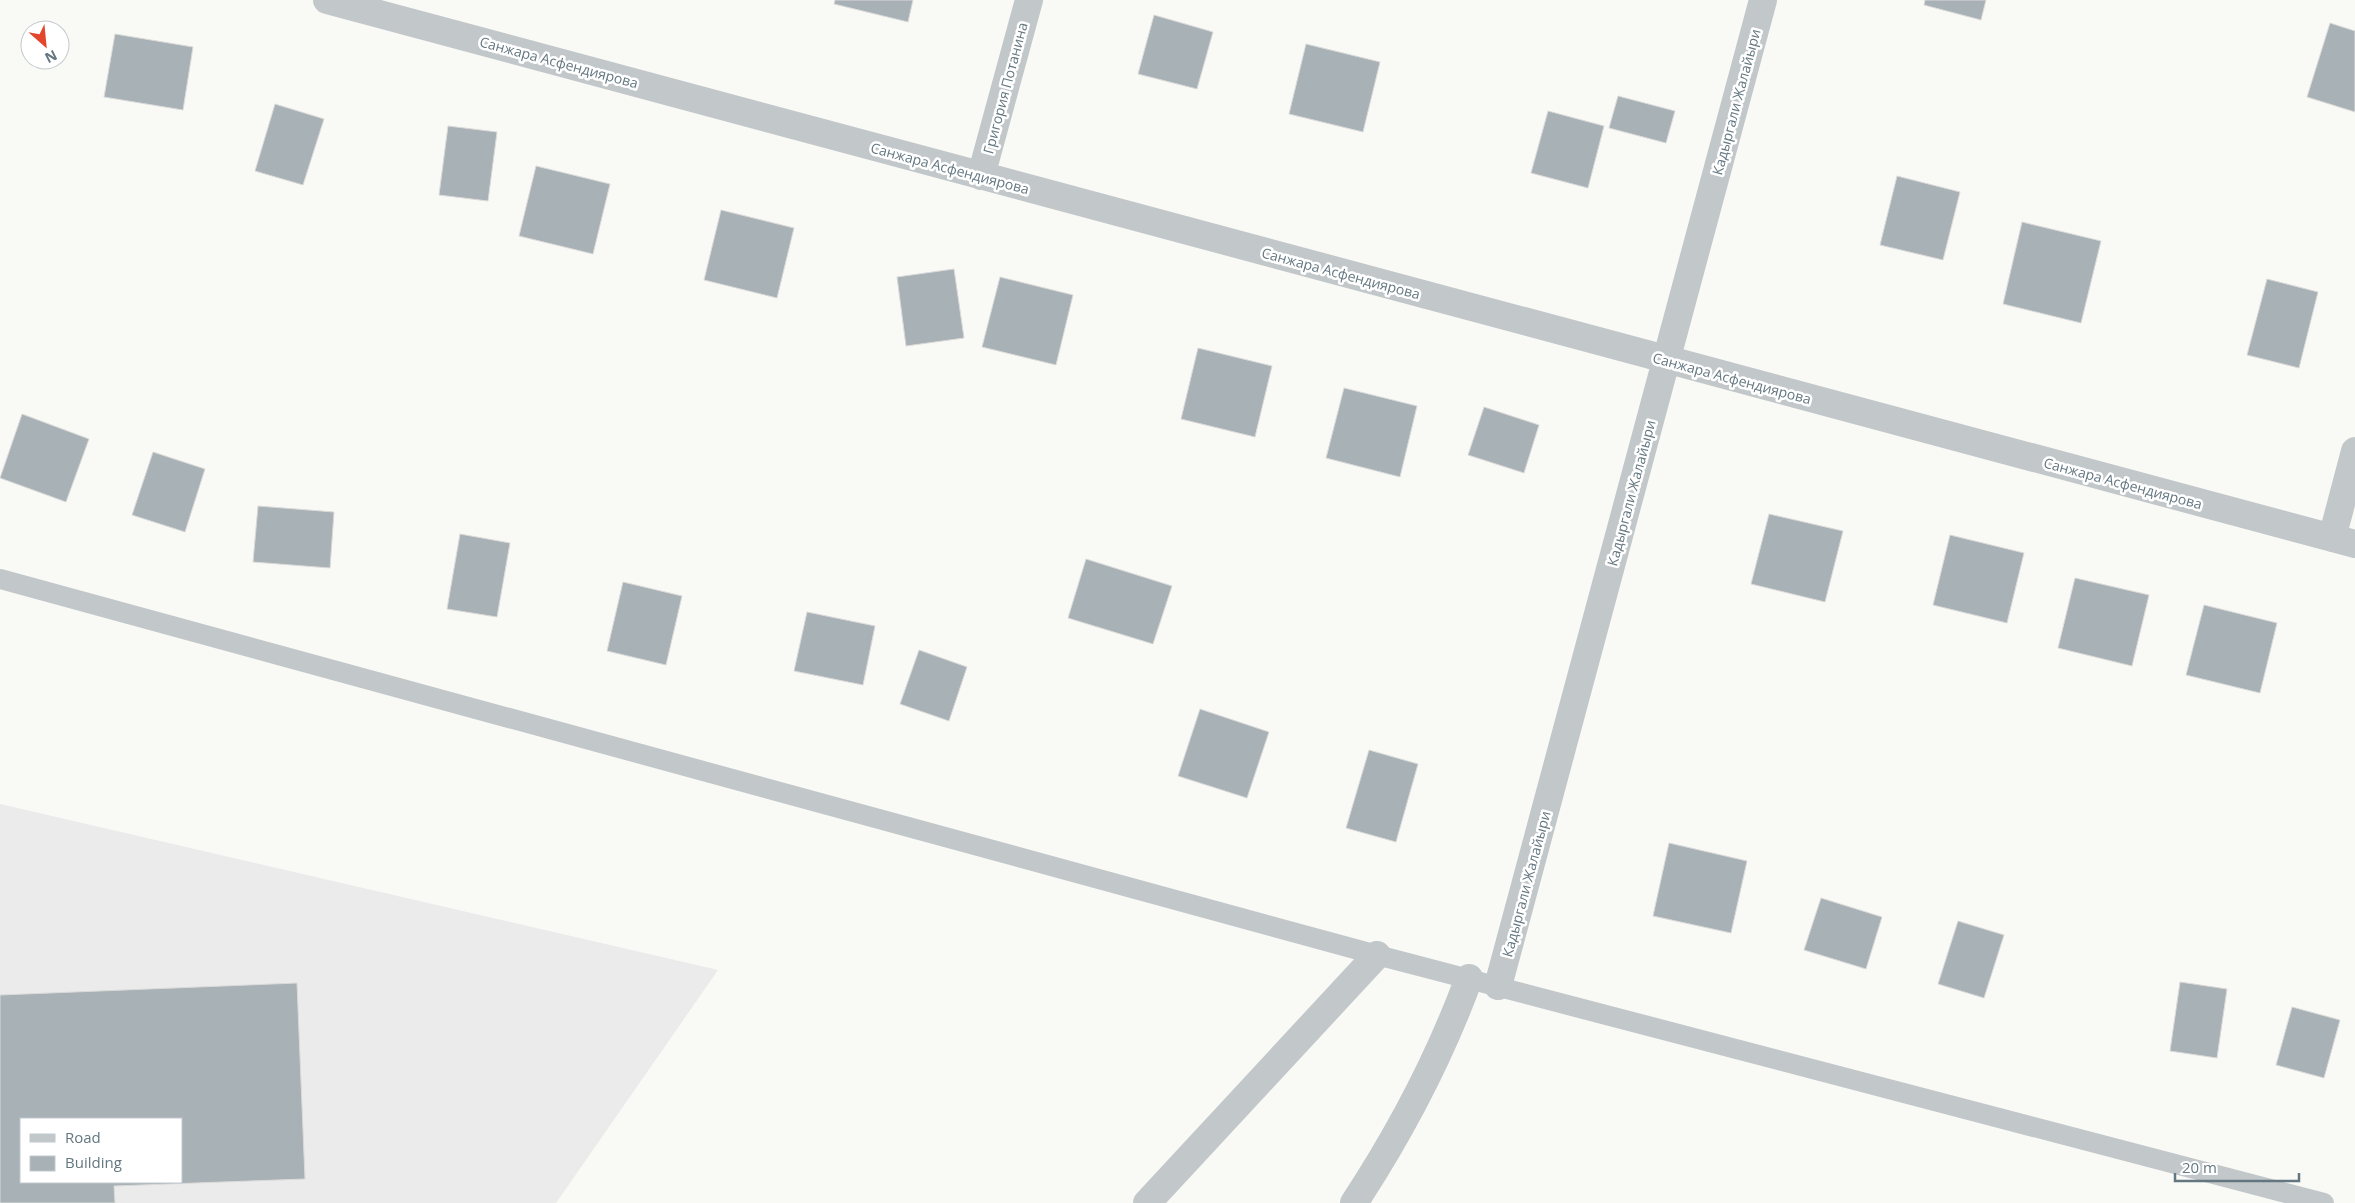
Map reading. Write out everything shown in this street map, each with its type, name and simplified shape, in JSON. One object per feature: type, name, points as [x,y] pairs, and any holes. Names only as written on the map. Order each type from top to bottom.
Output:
[{"type":"street","name":"Санжара Асфендиярова","points":[[327,0],[1666,361],[2343,541]]},
{"type":"street","name":"Григория Потанина","points":[[981,176],[1028,0]]},
{"type":"street","name":"Кадыргали Жалайыри","points":[[1498,986],[1764,0]]},
{"type":"street","points":[[2343,541],[2355,451]]},
{"type":"street","points":[[1147,1203],[1378,955]]},
{"type":"street","points":[[1354,1203],[1374,1173],[1422,1086],[1469,978]]},
{"type":"lane","points":[[0,579],[1378,955],[2324,1203]]},
{"type":"shaded area","points":[[0,804],[718,970],[556,1203],[0,1203]]},
{"type":"building","points":[[835,0],[913,0],[908,22],[834,4]]},
{"type":"building","points":[[1925,0],[1986,0],[1981,20],[1924,5]]},
{"type":"building","points":[[1154,15],[1213,32],[1197,89],[1138,74]]},
{"type":"building","points":[[2330,23],[2355,31],[2355,112],[2307,97]]},
{"type":"building","points":[[115,34],[193,47],[183,110],[104,97]]},
{"type":"building","points":[[1306,44],[1380,62],[1363,132],[1289,114]]},
{"type":"building","points":[[1618,96],[1675,111],[1666,143],[1609,128]]},
{"type":"building","points":[[275,104],[324,119],[303,185],[255,171]]},
{"type":"building","points":[[1548,111],[1604,126],[1588,188],[1531,173]]},
{"type":"building","points":[[448,126],[497,132],[488,201],[439,195]]},
{"type":"building","points":[[536,166],[610,184],[593,254],[519,236]]},
{"type":"building","points":[[1897,176],[1960,192],[1943,260],[1880,245]]},
{"type":"building","points":[[721,210],[794,228],[777,298],[704,280]]},
{"type":"building","points":[[2022,222],[2101,241],[2081,323],[2003,304]]},
{"type":"building","points":[[954,269],[964,338],[906,346],[897,277]]},
{"type":"building","points":[[1000,277],[1073,295],[1056,365],[982,347]]},
{"type":"building","points":[[2267,279],[2318,292],[2299,368],[2247,355]]},
{"type":"building","points":[[1198,348],[1272,366],[1255,437],[1181,419]]},
{"type":"building","points":[[1344,388],[1417,406],[1400,477],[1326,458]]},
{"type":"building","points":[[1484,407],[1539,425],[1524,473],[1468,455]]},
{"type":"building","points":[[22,414],[89,439],[66,502],[0,478]]},
{"type":"building","points":[[153,452],[205,469],[185,532],[132,515]]},
{"type":"building","points":[[258,506],[334,512],[330,568],[253,562]]},
{"type":"building","points":[[1769,514],[1843,531],[1825,602],[1751,584]]},
{"type":"building","points":[[460,534],[510,543],[497,617],[447,609]]},
{"type":"building","points":[[1950,535],[2024,553],[2007,623],[1933,605]]},
{"type":"building","points":[[1086,559],[1172,586],[1153,644],[1068,618]]},
{"type":"building","points":[[2075,578],[2149,595],[2132,666],[2058,648]]},
{"type":"building","points":[[623,582],[682,596],[666,665],[607,651]]},
{"type":"building","points":[[2204,605],[2277,623],[2260,693],[2186,675]]},
{"type":"building","points":[[807,612],[875,626],[863,685],[794,671]]},
{"type":"building","points":[[919,650],[967,667],[949,721],[900,704]]},
{"type":"building","points":[[1200,709],[1269,732],[1247,798],[1178,776]]},
{"type":"building","points":[[1369,750],[1418,764],[1396,842],[1346,828]]},
{"type":"building","points":[[1669,843],[1747,861],[1731,933],[1653,916]]},
{"type":"building","points":[[1821,898],[1882,917],[1866,969],[1804,950]]},
{"type":"building","points":[[1958,921],[2004,935],[1984,998],[1938,984]]},
{"type":"building","points":[[2180,982],[2227,989],[2217,1058],[2170,1051]]},
{"type":"building","points":[[297,983],[305,1179],[114,1186],[115,1203],[0,1203],[0,995]]},
{"type":"building","points":[[2292,1007],[2340,1020],[2324,1078],[2276,1065]]}]
